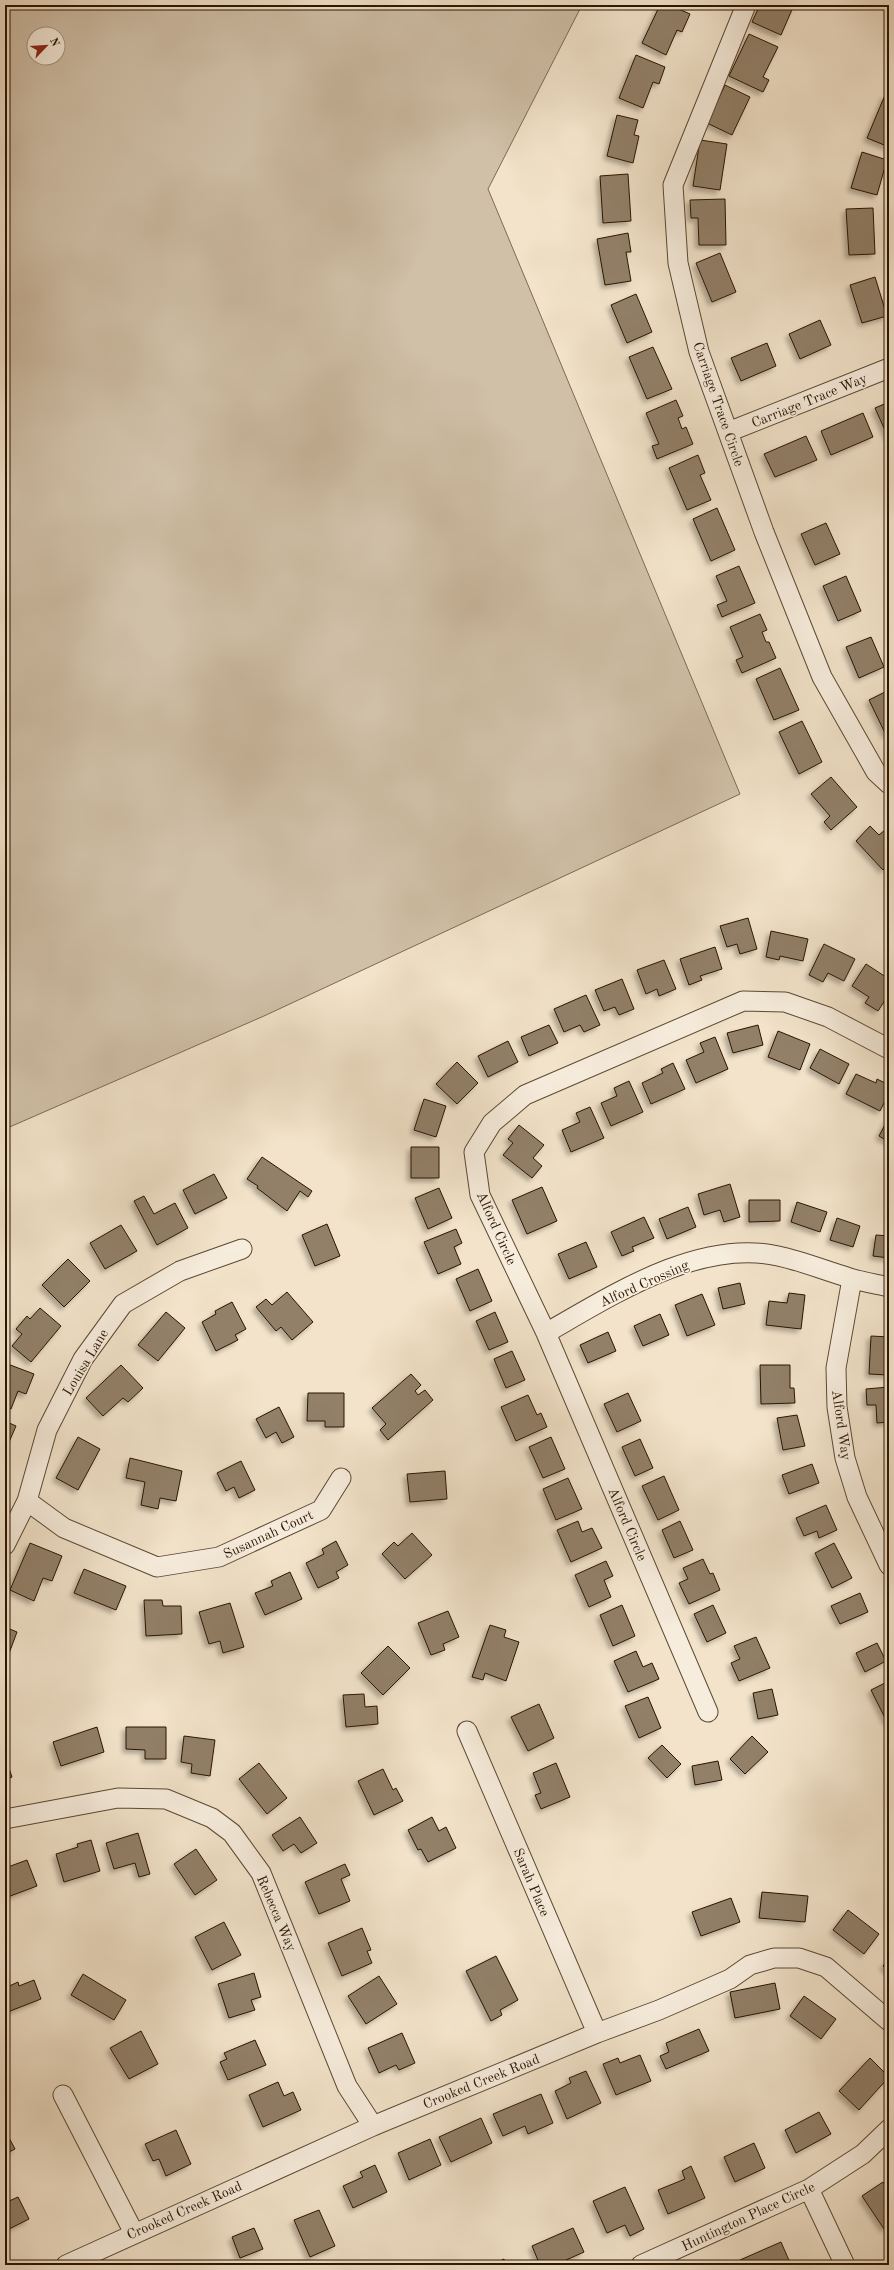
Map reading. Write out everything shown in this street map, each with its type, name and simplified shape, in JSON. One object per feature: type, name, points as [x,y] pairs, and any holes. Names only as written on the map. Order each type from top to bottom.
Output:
[{"type":"street","name":"Carriage Trace Circle","points":[[746,5],[673,184],[678,263],[699,352],[764,532],[822,677],[876,772],[889,784]]},
{"type":"street","name":"Carriage Trace Way","points":[[728,432],[889,368]]},
{"type":"street","name":"Alford Circle","points":[[708,1712],[546,1332],[480,1195],[474,1152],[492,1123],[525,1095],[743,1001],[785,1002],[828,1017],[889,1049]]},
{"type":"street","name":"Louisa Lane","points":[[5,1545],[27,1501],[47,1430],[83,1359],[122,1304],[180,1271],[242,1249]]},
{"type":"street","name":"Alford Crossing","points":[[546,1332],[610,1296],[682,1264],[712,1256],[742,1253],[777,1255],[852,1279],[889,1287]]},
{"type":"street","name":"Alford Way","points":[[852,1279],[836,1368],[837,1407],[845,1458],[857,1497],[884,1541],[889,1565]]},
{"type":"street","name":"Susannah Court","points":[[27,1501],[64,1528],[156,1567],[219,1557],[320,1510],[341,1478]]},
{"type":"street","name":"Sarah Place","points":[[467,1731],[598,2032]]},
{"type":"street","name":"Rebecca Way","points":[[5,1819],[118,1798],[166,1799],[212,1818],[232,1833],[261,1873],[347,2086],[373,2126]]},
{"type":"street","name":"Crooked Creek Road","points":[[66,2265],[373,2126],[598,2032],[666,2007],[730,1979],[750,1965],[774,1958],[799,1958],[826,1967],[889,2021]]},
{"type":"street","points":[[63,2095],[134,2233]]},
{"type":"street","name":"Huntington Place Circle","points":[[641,2265],[809,2189],[863,2154],[889,2130]]},
{"type":"street","points":[[809,2189],[844,2263]]},
{"type":"shaded area","points":[[5,5],[582,5],[488,189],[740,794],[264,1016],[5,1129]]},
{"type":"building","points":[[660,5],[670,5],[690,14],[682,32],[677,30],[666,55],[642,43]]},
{"type":"building","points":[[760,5],[765,7],[766,5],[794,5],[781,35],[752,22]]},
{"type":"building","points":[[749,34],[778,47],[763,77],[769,80],[763,92],[729,76]]},
{"type":"building","points":[[636,55],[665,67],[659,84],[653,82],[643,108],[619,98]]},
{"type":"building","points":[[725,85],[750,97],[732,135],[707,123]]},
{"type":"building","points":[[885,95],[889,97],[889,147],[867,138]]},
{"type":"building","points":[[617,115],[638,120],[634,135],[639,136],[633,163],[607,156]]},
{"type":"building","points":[[700,140],[727,144],[720,190],[693,186]]},
{"type":"building","points":[[862,152],[887,160],[877,195],[851,188]]},
{"type":"building","points":[[628,174],[631,221],[603,223],[600,176]]},
{"type":"building","points":[[725,199],[726,245],[699,245],[698,218],[691,218],[690,200]]},
{"type":"building","points":[[873,208],[875,254],[849,255],[846,209]]},
{"type":"building","points":[[628,233],[631,252],[626,252],[631,281],[605,285],[597,239]]},
{"type":"building","points":[[720,253],[736,292],[712,302],[696,263]]},
{"type":"building","points":[[875,277],[887,316],[862,323],[850,285]]},
{"type":"building","points":[[636,294],[652,332],[627,343],[611,305]]},
{"type":"building","points":[[820,320],[831,345],[800,359],[789,334]]},
{"type":"building","points":[[767,343],[776,366],[741,381],[731,358]]},
{"type":"building","points":[[653,347],[672,389],[647,399],[629,357]]},
{"type":"building","points":[[676,400],[683,416],[678,418],[682,429],[686,427],[693,444],[657,459],[652,446],[659,444],[646,413]]},
{"type":"building","points":[[889,402],[889,437],[888,437],[875,408]]},
{"type":"building","points":[[863,413],[873,437],[831,455],[821,431]]},
{"type":"building","points":[[806,436],[817,460],[775,477],[764,454]]},
{"type":"building","points":[[698,455],[705,473],[700,475],[711,500],[687,510],[669,468]]},
{"type":"building","points":[[717,508],[735,550],[711,561],[693,519]]},
{"type":"building","points":[[826,523],[840,554],[815,565],[801,534]]},
{"type":"building","points":[[739,566],[755,603],[722,617],[717,605],[727,601],[716,576]]},
{"type":"building","points":[[846,576],[861,611],[838,621],[823,586]]},
{"type":"building","points":[[760,614],[767,630],[762,632],[766,642],[769,642],[776,658],[742,673],[736,660],[743,657],[730,627]]},
{"type":"building","points":[[871,637],[884,667],[859,678],[846,647]]},
{"type":"building","points":[[780,668],[799,710],[774,720],[756,679]]},
{"type":"building","points":[[889,690],[889,733],[886,735],[869,700]]},
{"type":"building","points":[[802,721],[822,762],[799,774],[779,732]]},
{"type":"building","points":[[831,777],[857,807],[831,830],[824,822],[830,816],[811,794]]},
{"type":"building","points":[[870,826],[879,835],[885,830],[889,834],[889,864],[883,870],[856,841]]},
{"type":"building","points":[[748,918],[757,949],[740,954],[737,944],[727,947],[720,926]]},
{"type":"building","points":[[771,931],[808,939],[803,961],[780,956],[779,960],[766,957]]},
{"type":"building","points":[[824,944],[855,959],[844,981],[828,973],[823,982],[809,975]]},
{"type":"building","points":[[715,947],[722,969],[700,976],[702,980],[689,985],[680,959]]},
{"type":"building","points":[[664,960],[676,989],[659,996],[657,989],[646,994],[637,970]]},
{"type":"building","points":[[866,964],[889,979],[889,994],[878,1011],[865,1003],[869,997],[852,986]]},
{"type":"building","points":[[622,979],[634,1009],[619,1015],[615,1007],[604,1011],[595,990]]},
{"type":"building","points":[[586,995],[600,1025],[584,1032],[580,1025],[564,1032],[554,1009]]},
{"type":"building","points":[[549,1025],[558,1043],[529,1056],[521,1037]]},
{"type":"building","points":[[758,1025],[763,1045],[733,1053],[727,1033]]},
{"type":"building","points":[[778,1031],[810,1044],[800,1070],[768,1057]]},
{"type":"building","points":[[715,1037],[728,1069],[696,1083],[686,1060],[704,1052],[700,1043]]},
{"type":"building","points":[[508,1041],[518,1062],[488,1077],[478,1056]]},
{"type":"building","points":[[820,1049],[849,1064],[839,1084],[810,1068]]},
{"type":"building","points":[[457,1062],[478,1083],[457,1104],[436,1084]]},
{"type":"building","points":[[673,1063],[685,1089],[651,1104],[642,1083],[663,1073],[661,1069]]},
{"type":"building","points":[[856,1074],[876,1083],[877,1079],[889,1085],[889,1093],[880,1111],[846,1094]]},
{"type":"building","points":[[629,1081],[643,1112],[611,1126],[601,1103],[617,1096],[614,1088]]},
{"type":"building","points":[[424,1099],[446,1106],[436,1137],[414,1130]]},
{"type":"building","points":[[590,1107],[604,1138],[571,1152],[562,1130],[580,1122],[576,1113]]},
{"type":"building","points":[[889,1117],[889,1142],[879,1136]]},
{"type":"building","points":[[519,1125],[544,1145],[533,1158],[542,1166],[532,1178],[503,1155],[513,1143],[508,1139]]},
{"type":"building","points":[[411,1147],[439,1147],[439,1178],[411,1178]]},
{"type":"building","points":[[262,1157],[312,1191],[308,1197],[300,1191],[287,1211],[257,1188],[258,1186],[247,1179]]},
{"type":"building","points":[[214,1174],[227,1198],[195,1214],[183,1190]]},
{"type":"building","points":[[730,1184],[740,1217],[724,1222],[720,1210],[704,1215],[698,1194]]},
{"type":"building","points":[[542,1187],[557,1221],[527,1234],[512,1200]]},
{"type":"building","points":[[439,1188],[452,1218],[428,1229],[415,1198]]},
{"type":"building","points":[[144,1196],[154,1214],[175,1203],[188,1228],[157,1245],[134,1201]]},
{"type":"building","points":[[749,1200],[780,1200],[780,1221],[749,1222]]},
{"type":"building","points":[[797,1202],[827,1212],[820,1232],[791,1222]]},
{"type":"building","points":[[688,1207],[696,1227],[667,1239],[659,1219]]},
{"type":"building","points":[[644,1217],[654,1238],[632,1247],[634,1251],[622,1256],[611,1232]]},
{"type":"building","points":[[837,1218],[860,1226],[853,1247],[830,1240]]},
{"type":"building","points":[[327,1224],[340,1256],[315,1266],[302,1235]]},
{"type":"building","points":[[121,1225],[137,1251],[105,1269],[90,1243]]},
{"type":"building","points":[[456,1229],[462,1243],[454,1247],[461,1264],[438,1274],[424,1242]]},
{"type":"building","points":[[876,1235],[889,1236],[889,1258],[873,1256]]},
{"type":"building","points":[[586,1242],[597,1267],[569,1279],[558,1254]]},
{"type":"building","points":[[68,1259],[90,1281],[64,1307],[42,1285]]},
{"type":"building","points":[[478,1269],[492,1301],[470,1311],[456,1279]]},
{"type":"building","points":[[740,1283],[745,1304],[723,1309],[718,1288]]},
{"type":"building","points":[[287,1292],[313,1322],[292,1340],[281,1327],[276,1331],[256,1307],[266,1299],[272,1305]]},
{"type":"building","points":[[789,1293],[805,1295],[801,1329],[766,1325],[769,1301],[787,1303]]},
{"type":"building","points":[[702,1294],[715,1325],[687,1336],[675,1305]]},
{"type":"building","points":[[232,1302],[246,1329],[235,1335],[238,1340],[216,1351],[202,1322],[216,1314],[215,1311]]},
{"type":"building","points":[[40,1308],[61,1326],[31,1362],[12,1346],[22,1334],[16,1329],[27,1316],[30,1319]]},
{"type":"building","points":[[166,1312],[185,1328],[158,1361],[138,1345]]},
{"type":"building","points":[[495,1312],[508,1342],[489,1350],[476,1321]]},
{"type":"building","points":[[660,1314],[669,1335],[643,1346],[634,1326]]},
{"type":"building","points":[[608,1332],[616,1351],[588,1363],[580,1345]]},
{"type":"building","points":[[871,1336],[889,1337],[889,1375],[869,1374]]},
{"type":"building","points":[[512,1351],[525,1380],[506,1388],[494,1359]]},
{"type":"building","points":[[5,1363],[34,1374],[26,1394],[18,1391],[11,1409],[5,1407]]},
{"type":"building","points":[[121,1365],[143,1388],[128,1402],[123,1398],[103,1416],[86,1398]]},
{"type":"building","points":[[760,1365],[790,1365],[790,1388],[794,1388],[795,1403],[761,1404]]},
{"type":"building","points":[[411,1374],[421,1385],[415,1391],[418,1395],[425,1390],[433,1400],[388,1440],[380,1430],[386,1424],[372,1408]]},
{"type":"building","points":[[889,1387],[889,1422],[877,1423],[876,1405],[867,1405],[866,1389]]},
{"type":"building","points":[[308,1393],[344,1393],[344,1427],[325,1427],[325,1421],[307,1421]]},
{"type":"building","points":[[628,1393],[641,1421],[617,1432],[604,1404]]},
{"type":"building","points":[[528,1395],[537,1415],[541,1413],[547,1427],[516,1441],[501,1407]]},
{"type":"building","points":[[279,1407],[294,1437],[282,1443],[276,1432],[266,1438],[256,1419]]},
{"type":"building","points":[[797,1415],[805,1446],[783,1450],[777,1418]]},
{"type":"building","points":[[5,1421],[16,1426],[9,1442],[5,1440]]},
{"type":"building","points":[[78,1437],[100,1449],[78,1490],[56,1478]]},
{"type":"building","points":[[551,1437],[565,1469],[543,1478],[529,1447]]},
{"type":"building","points":[[640,1439],[653,1468],[635,1476],[622,1447]]},
{"type":"building","points":[[130,1458],[182,1471],[176,1501],[160,1498],[158,1509],[141,1505],[145,1482],[126,1478]]},
{"type":"building","points":[[241,1461],[255,1490],[239,1498],[234,1487],[226,1491],[217,1473]]},
{"type":"building","points":[[812,1464],[819,1483],[789,1494],[782,1475]]},
{"type":"building","points":[[445,1471],[447,1499],[410,1502],[407,1474]]},
{"type":"building","points":[[664,1476],[679,1510],[658,1520],[642,1486]]},
{"type":"building","points":[[568,1478],[582,1509],[556,1520],[543,1489]]},
{"type":"building","points":[[826,1505],[837,1530],[819,1538],[817,1531],[804,1536],[796,1518]]},
{"type":"building","points":[[578,1521],[582,1532],[592,1528],[602,1548],[571,1562],[557,1530]]},
{"type":"building","points":[[680,1521],[693,1550],[674,1558],[662,1530]]},
{"type":"building","points":[[412,1533],[432,1555],[405,1579],[382,1554],[394,1542],[398,1546]]},
{"type":"building","points":[[336,1541],[348,1565],[336,1572],[339,1578],[318,1588],[306,1563],[324,1554],[322,1549]]},
{"type":"building","points":[[30,1543],[62,1556],[52,1581],[43,1578],[34,1601],[10,1590]]},
{"type":"building","points":[[834,1543],[852,1578],[832,1588],[815,1553]]},
{"type":"building","points":[[703,1559],[710,1574],[713,1573],[720,1590],[689,1604],[679,1583],[688,1579],[683,1568]]},
{"type":"building","points":[[606,1561],[613,1576],[604,1580],[611,1597],[589,1607],[575,1575]]},
{"type":"building","points":[[84,1569],[126,1586],[116,1610],[74,1593]]},
{"type":"building","points":[[290,1572],[302,1599],[265,1615],[255,1593],[273,1586],[271,1581]]},
{"type":"building","points":[[860,1593],[868,1612],[840,1624],[831,1606]]},
{"type":"building","points":[[144,1600],[162,1600],[163,1606],[181,1606],[182,1634],[146,1636]]},
{"type":"building","points":[[230,1603],[244,1647],[223,1653],[220,1641],[209,1644],[199,1612]]},
{"type":"building","points":[[622,1605],[635,1636],[613,1646],[600,1615]]},
{"type":"building","points":[[713,1605],[726,1633],[707,1642],[694,1614]]},
{"type":"building","points":[[448,1611],[459,1637],[443,1644],[445,1650],[431,1655],[418,1623]]},
{"type":"building","points":[[490,1625],[506,1630],[504,1637],[519,1642],[506,1681],[485,1673],[483,1680],[472,1677]]},
{"type":"building","points":[[5,1627],[17,1632],[5,1664]]},
{"type":"building","points":[[756,1637],[770,1668],[739,1681],[731,1663],[740,1659],[734,1646]]},
{"type":"building","points":[[877,1643],[886,1661],[865,1672],[856,1653]]},
{"type":"building","points":[[388,1646],[410,1668],[383,1695],[361,1673]]},
{"type":"building","points":[[636,1651],[643,1667],[652,1663],[659,1679],[628,1692],[614,1661]]},
{"type":"building","points":[[889,1681],[889,1721],[887,1722],[871,1690]]},
{"type":"building","points":[[772,1689],[778,1715],[758,1719],[753,1693]]},
{"type":"building","points":[[364,1694],[365,1707],[377,1706],[378,1724],[346,1727],[343,1695]]},
{"type":"building","points":[[648,1697],[661,1728],[639,1738],[625,1706]]},
{"type":"building","points":[[539,1704],[554,1738],[528,1751],[511,1717]]},
{"type":"building","points":[[97,1727],[104,1752],[61,1766],[53,1742]]},
{"type":"building","points":[[126,1727],[166,1727],[166,1759],[145,1759],[145,1750],[126,1749]]},
{"type":"building","points":[[184,1736],[215,1740],[210,1776],[191,1773],[192,1764],[181,1762]]},
{"type":"building","points":[[752,1736],[768,1752],[745,1774],[730,1759]]},
{"type":"building","points":[[662,1745],[681,1764],[667,1778],[648,1758]]},
{"type":"building","points":[[5,1757],[12,1777],[5,1780]]},
{"type":"building","points":[[718,1761],[722,1780],[695,1785],[692,1766]]},
{"type":"building","points":[[259,1763],[287,1798],[267,1814],[239,1779]]},
{"type":"building","points":[[556,1763],[570,1797],[541,1809],[535,1795],[541,1793],[533,1773]]},
{"type":"building","points":[[383,1769],[393,1790],[396,1788],[403,1801],[374,1815],[358,1781]]},
{"type":"building","points":[[300,1817],[317,1843],[301,1853],[294,1844],[283,1851],[272,1835]]},
{"type":"building","points":[[432,1817],[439,1831],[446,1827],[456,1848],[428,1862],[421,1849],[418,1850],[408,1830]]},
{"type":"building","points":[[138,1833],[150,1874],[139,1877],[135,1863],[114,1869],[106,1843]]},
{"type":"building","points":[[91,1840],[100,1871],[64,1882],[56,1854],[78,1847],[77,1844]]},
{"type":"building","points":[[196,1849],[217,1880],[195,1895],[174,1864]]},
{"type":"building","points":[[27,1860],[37,1886],[5,1898],[5,1861],[8,1867]]},
{"type":"building","points":[[345,1864],[350,1875],[341,1879],[350,1901],[319,1914],[305,1882]]},
{"type":"building","points":[[762,1892],[808,1896],[805,1922],[759,1918]]},
{"type":"building","points":[[731,1898],[740,1922],[701,1936],[692,1912]]},
{"type":"building","points":[[848,1910],[879,1934],[864,1954],[833,1930]]},
{"type":"building","points":[[224,1922],[241,1955],[212,1970],[195,1937]]},
{"type":"building","points":[[362,1928],[371,1950],[367,1951],[372,1963],[342,1976],[328,1943]]},
{"type":"building","points":[[496,1956],[518,2000],[500,2010],[502,2015],[491,2021],[466,1971]]},
{"type":"building","points":[[889,1959],[889,1972],[883,1966]]},
{"type":"building","points":[[254,1973],[261,1997],[251,2000],[255,2010],[229,2018],[218,1984]]},
{"type":"building","points":[[83,1974],[126,2000],[114,2020],[71,1995]]},
{"type":"building","points":[[379,1976],[397,2004],[366,2024],[348,1996]]},
{"type":"building","points":[[34,1980],[41,1999],[5,2013],[5,1988],[18,1982],[19,1986]]},
{"type":"building","points":[[775,1983],[780,2009],[735,2018],[730,1992]]},
{"type":"building","points":[[804,1996],[836,2019],[821,2039],[790,2016]]},
{"type":"building","points":[[699,2029],[709,2051],[666,2069],[660,2056],[669,2052],[666,2043]]},
{"type":"building","points":[[141,2031],[158,2064],[129,2079],[110,2048]]},
{"type":"building","points":[[402,2033],[415,2063],[399,2070],[396,2065],[379,2073],[368,2048]]},
{"type":"building","points":[[255,2040],[266,2065],[228,2080],[220,2062],[227,2059],[224,2053]]},
{"type":"building","points":[[640,2055],[651,2081],[616,2095],[603,2064],[618,2058],[620,2063]]},
{"type":"building","points":[[870,2058],[889,2077],[859,2110],[839,2091]]},
{"type":"building","points":[[586,2071],[601,2103],[567,2119],[555,2091],[571,2083],[569,2078]]},
{"type":"building","points":[[278,2082],[284,2096],[293,2092],[301,2110],[263,2127],[249,2095]]},
{"type":"building","points":[[541,2094],[553,2123],[528,2134],[525,2126],[503,2136],[493,2114]]},
{"type":"building","points":[[819,2112],[831,2134],[796,2153],[785,2130]]},
{"type":"building","points":[[481,2118],[492,2143],[451,2162],[439,2137]]},
{"type":"building","points":[[5,2130],[15,2149],[5,2154]]},
{"type":"building","points":[[176,2130],[191,2164],[166,2176],[159,2159],[153,2161],[145,2144]]},
{"type":"building","points":[[430,2139],[441,2165],[409,2180],[398,2153]]},
{"type":"building","points":[[754,2143],[765,2168],[735,2182],[724,2157]]},
{"type":"building","points":[[375,2165],[387,2192],[353,2208],[343,2186],[363,2177],[360,2172]]},
{"type":"building","points":[[691,2166],[705,2198],[668,2214],[658,2190],[685,2179],[682,2171]]},
{"type":"building","points":[[883,2182],[889,2190],[889,2226],[884,2229],[862,2196]]},
{"type":"building","points":[[625,2187],[644,2229],[630,2236],[625,2225],[607,2233],[593,2201]]},
{"type":"building","points":[[18,2197],[29,2219],[5,2231],[5,2203]]},
{"type":"building","points":[[319,2210],[335,2246],[310,2257],[294,2220]]},
{"type":"building","points":[[254,2228],[263,2249],[240,2258],[232,2237]]},
{"type":"building","points":[[573,2228],[584,2252],[555,2265],[540,2265],[532,2246]]},
{"type":"building","points":[[781,2242],[791,2265],[742,2265],[740,2260]]},
{"type":"building","points":[[504,2259],[506,2265],[492,2265]]}]
